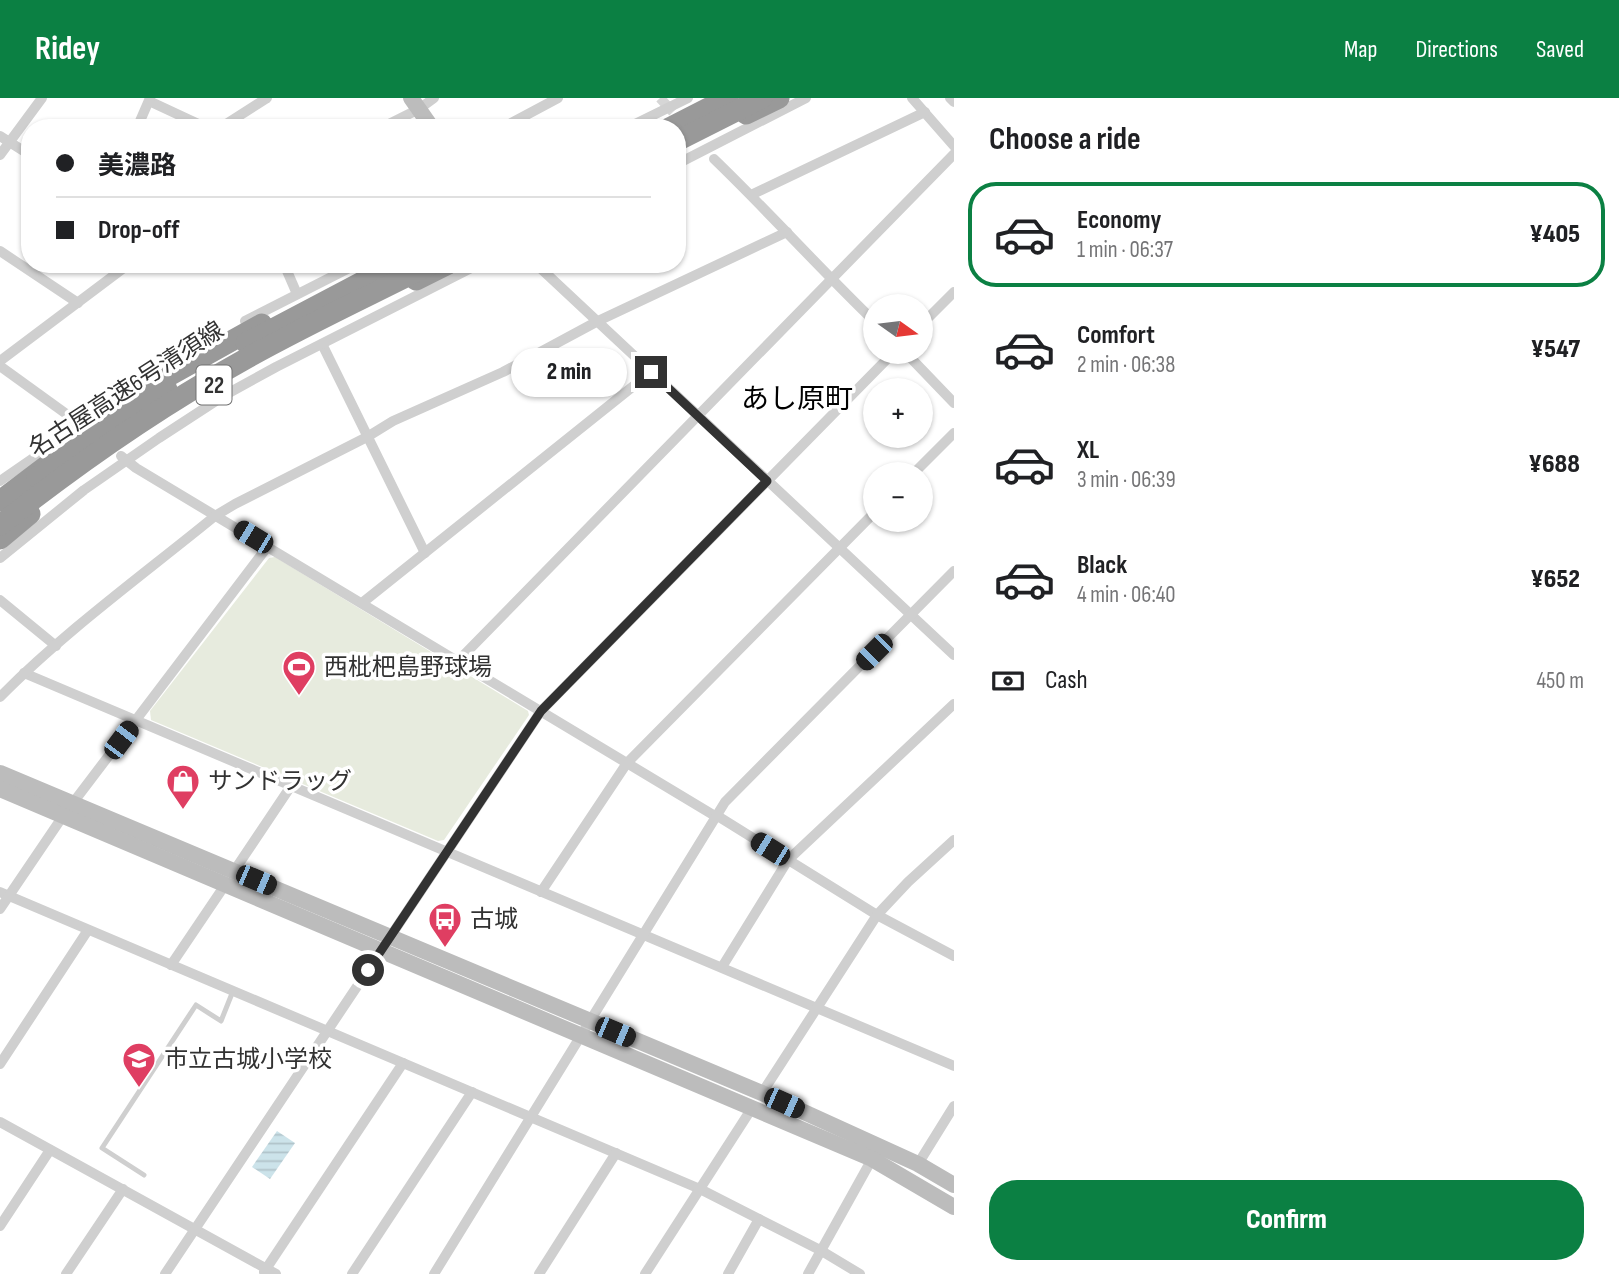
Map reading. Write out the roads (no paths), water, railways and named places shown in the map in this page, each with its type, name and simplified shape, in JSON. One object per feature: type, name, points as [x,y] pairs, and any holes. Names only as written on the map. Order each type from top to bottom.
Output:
[{"type":"highway","points":[[677,119],[718,98]]},
{"type":"highway","points":[[686,119],[728,98]]},
{"type":"highway","points":[[686,136],[762,98]]},
{"type":"highway","points":[[686,144],[779,98]]},
{"type":"highway","name":"22","points":[[0,501],[156,383],[241,335],[366,273]]},
{"type":"highway","name":"名古屋高速6号清須線","points":[[0,507],[99,432],[169,388],[239,347],[379,273]]},
{"type":"highway","name":"名古屋高速6号清須線","points":[[0,525],[57,480],[176,400],[242,361],[414,273]]},
{"type":"highway","name":"22","points":[[0,539],[117,447],[215,385],[316,329],[430,273]]},
{"type":"street","points":[[23,119],[41,98]]},
{"type":"street","points":[[234,119],[267,98]]},
{"type":"street","points":[[394,119],[415,104],[434,98]]},
{"type":"street","points":[[519,119],[558,98]]},
{"type":"street","points":[[646,119],[688,98]]},
{"type":"street","points":[[686,159],[806,98]]},
{"type":"street","points":[[912,98],[954,146]]},
{"type":"street","points":[[141,119],[150,99],[189,119]]},
{"type":"street","points":[[415,104],[426,119]]},
{"type":"street","points":[[751,195],[925,112]]},
{"type":"street","points":[[0,155],[5,139],[21,121]]},
{"type":"street","points":[[5,139],[21,149]]},
{"type":"street","points":[[458,661],[954,154]]},
{"type":"street","points":[[714,159],[863,312]]},
{"type":"street","points":[[0,697],[56,646],[215,516],[368,437],[393,421],[503,372],[598,321],[787,232]]},
{"type":"street","points":[[0,251],[21,265]]},
{"type":"street","points":[[33,273],[78,303]]},
{"type":"street","points":[[82,425],[0,363],[117,273]]},
{"type":"street","points":[[288,273],[297,294]]},
{"type":"street","points":[[0,481],[157,372],[339,273]]},
{"type":"street","points":[[0,558],[124,458],[225,395],[460,273]]},
{"type":"street","points":[[546,273],[954,655]]},
{"type":"street","points":[[933,313],[954,292]]},
{"type":"street","points":[[322,344],[425,553]]},
{"type":"street","points":[[165,1274],[541,711],[882,364]]},
{"type":"street","points":[[917,364],[954,403]]},
{"type":"street","points":[[362,603],[651,372]]},
{"type":"street","points":[[925,462],[954,433]]},
{"type":"street","points":[[124,458],[215,516],[877,915],[954,956]]},
{"type":"street","points":[[541,892],[628,763],[863,524]]},
{"type":"street","points":[[0,909],[4,894],[268,546]]},
{"type":"street","points":[[434,1274],[715,815],[954,571]]},
{"type":"street","points":[[0,600],[56,646]]},
{"type":"street","points":[[24,673],[954,1066]]},
{"type":"street","points":[[722,967],[788,860],[954,704]]},
{"type":"street","points":[[0,773],[68,809],[230,878],[381,951],[762,1093],[918,1164],[954,1185]]},
{"type":"street","points":[[171,965],[290,786]]},
{"type":"street","points":[[0,789],[68,809]]},
{"type":"street","points":[[762,1093],[877,915],[954,840]]},
{"type":"street","points":[[230,878],[391,937],[752,1108],[872,1160],[954,1207]]},
{"type":"street","points":[[4,894],[700,1189],[820,1250],[860,1274]]},
{"type":"street","points":[[0,1064],[88,930]]},
{"type":"street","points":[[0,1122],[268,1272],[403,1063]]},
{"type":"street","points":[[352,1274],[472,1092]]},
{"type":"street","points":[[918,1164],[954,1106]]},
{"type":"street","points":[[645,1274],[752,1108]]},
{"type":"street","points":[[0,1226],[50,1150]]},
{"type":"street","points":[[539,1274],[616,1153]]},
{"type":"street","points":[[808,1274],[872,1160]]},
{"type":"street","points":[[66,1274],[123,1189]]},
{"type":"street","points":[[728,1274],[759,1219]]},
{"type":"lane","points":[[144,1175],[103,1148],[196,1005],[221,1021],[233,991]]},
{"type":"water","points":[[277,1131],[295,1143],[270,1179],[252,1167]]},
{"type":"tunnel","points":[[660,98],[673,112]]},
{"type":"place","name":"西枇杷島野球場","points":[[299,697]]},
{"type":"place","name":"サンドラッグ","points":[[183,811]]},
{"type":"place","name":"古城","points":[[445,949]]},
{"type":"place","name":"市立古城小学校","points":[[139,1089]]},
{"type":"district","name":"あし原町","points":[[797,398]]}]
